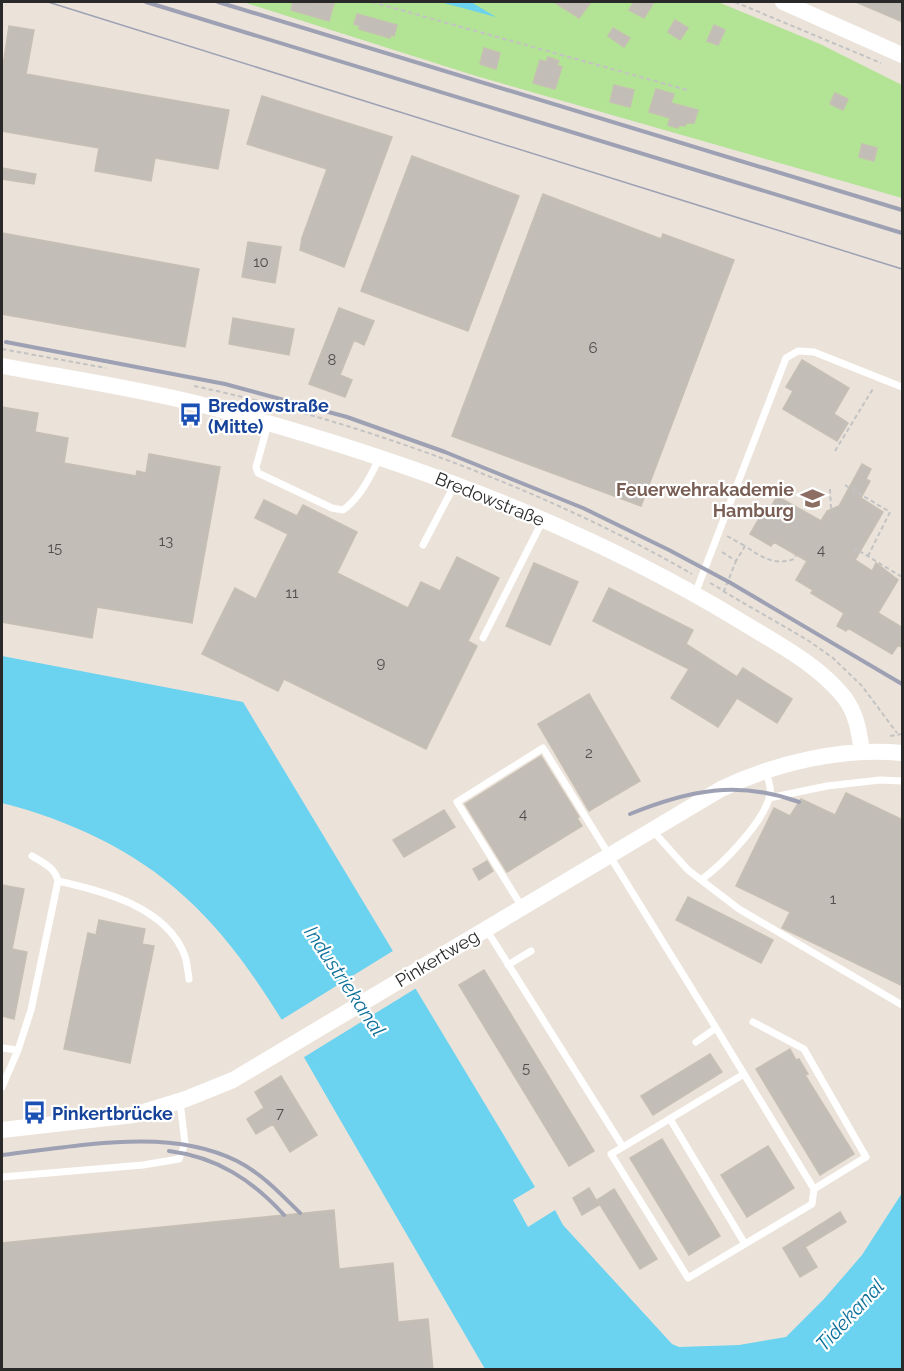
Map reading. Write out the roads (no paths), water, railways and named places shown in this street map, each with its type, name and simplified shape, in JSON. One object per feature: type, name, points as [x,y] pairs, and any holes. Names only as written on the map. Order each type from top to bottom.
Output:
[{"type":"street","points":[[783,2],[903,55]]},
{"type":"street","name":"Bredowstraße","points":[[2,366],[196,404],[268,424],[381,457],[543,520],[695,594],[800,658],[826,678],[853,711],[859,725],[861,752]]},
{"type":"street","points":[[861,752],[903,753]]},
{"type":"street","name":"Pinkertweg","points":[[2,1130],[126,1116],[180,1101],[233,1080],[721,789],[766,772],[861,752]]},
{"type":"lane","points":[[695,594],[715,548],[786,358],[798,351],[814,352],[903,387]]},
{"type":"lane","points":[[268,424],[256,467],[258,473],[332,508],[343,510],[349,506],[369,481],[381,457]]},
{"type":"lane","points":[[423,545],[455,484]]},
{"type":"lane","points":[[483,638],[543,520]]},
{"type":"lane","points":[[522,907],[457,802],[543,748],[610,854],[716,1028],[744,1074],[814,1189],[812,1204],[688,1278],[611,1154],[744,1074]]},
{"type":"lane","points":[[701,880],[717,868],[765,811],[770,784],[766,772]]},
{"type":"lane","points":[[769,798],[827,786],[880,780],[903,781]]},
{"type":"lane","points":[[651,829],[688,870],[739,909],[784,938],[903,1005]]},
{"type":"lane","points":[[2,1087],[18,1050],[31,1010],[58,881],[56,874],[48,864],[32,856]]},
{"type":"lane","points":[[58,881],[85,887],[122,900],[146,912],[167,927],[185,955],[189,979]]},
{"type":"lane","points":[[486,928],[623,1147]]},
{"type":"lane","points":[[508,964],[531,951]]},
{"type":"lane","points":[[753,1022],[804,1048],[866,1157],[814,1189]]},
{"type":"lane","points":[[696,1042],[716,1028]]},
{"type":"lane","points":[[2,1048],[18,1050]]},
{"type":"lane","points":[[2,1177],[144,1165],[179,1159],[185,1144],[180,1101]]},
{"type":"lane","points":[[670,1119],[745,1244]]},
{"type":"water","points":[[440,2],[471,2],[496,17]]},
{"type":"water","points":[[2,656],[243,702],[535,1187],[513,1200],[528,1227],[555,1210],[563,1225],[672,1344],[679,1347],[739,1345],[786,1337],[824,1299],[862,1255],[902,1193],[902,1369],[485,1369],[286,1026],[249,971],[208,920],[166,880],[123,851],[51,818],[2,803]]},
{"type":"tram line","points":[[48,2],[902,269]]},
{"type":"railway","points":[[146,2],[902,233]]},
{"type":"railway","points":[[218,2],[902,210]]},
{"type":"railway","points":[[6,342],[225,384],[347,417],[445,452],[583,508],[669,550],[729,582],[902,684]]},
{"type":"railway","points":[[630,814],[673,799],[714,791],[755,791],[799,802]]},
{"type":"railway","points":[[2,1155],[121,1142],[181,1144],[210,1150],[246,1166],[270,1184],[300,1213]]},
{"type":"railway","points":[[169,1151],[203,1159],[232,1172],[259,1191],[284,1215]]},
{"type":"place","name":"Bredowstraße (Mitte)","points":[[190,415]]},
{"type":"place","name":"Feuerwehrakademie Hamburg","points":[[812,499]]},
{"type":"place","name":"Pinkertbrücke","points":[[34,1113]]},
{"type":"water label","name":"Industriekanal","points":[[345,981]]},
{"type":"water label","name":"Tidekanal","points":[[850,1315]]}]
